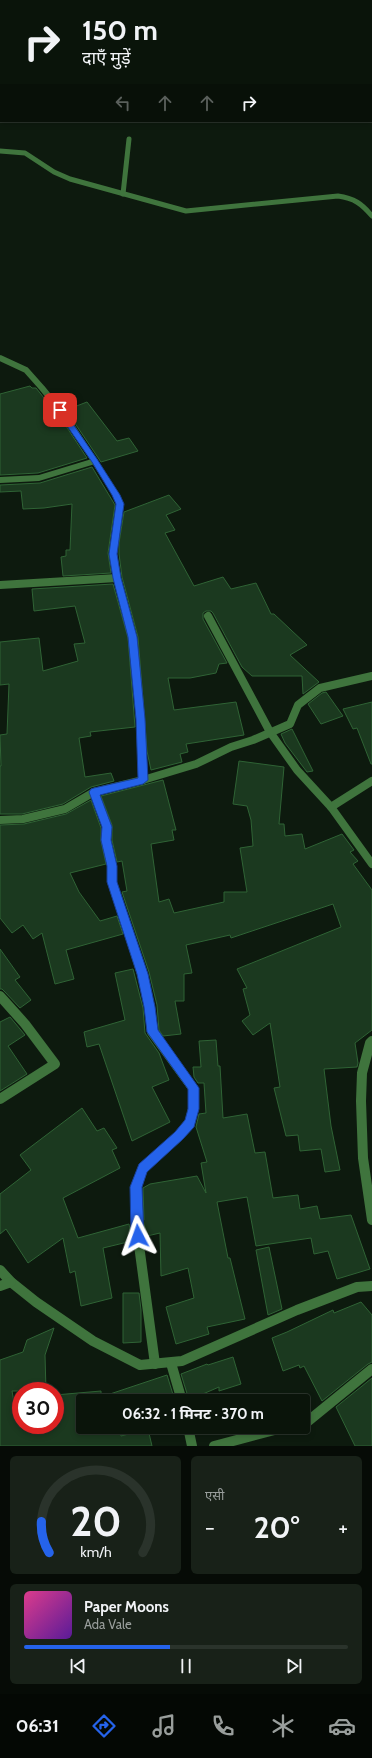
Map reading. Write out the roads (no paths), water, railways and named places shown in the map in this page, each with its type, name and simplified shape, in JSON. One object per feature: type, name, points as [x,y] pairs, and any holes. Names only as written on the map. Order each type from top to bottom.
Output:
[{"type":"street","points":[[124,194],[129,139]]},
{"type":"street","points":[[0,151],[25,153],[59,175],[186,211],[338,196],[351,197],[358,201],[372,216]]},
{"type":"street","points":[[0,358],[26,370],[68,420],[95,461],[120,504],[113,554],[117,578],[132,637],[140,719],[143,780]]},
{"type":"street","points":[[0,480],[39,478],[95,461]]},
{"type":"street","points":[[0,585],[117,578]]},
{"type":"street","points":[[208,616],[270,732],[297,770],[331,807],[372,864]]},
{"type":"street","points":[[0,820],[23,819],[65,809],[94,792],[143,780],[196,764],[230,747],[253,740],[290,724],[298,705],[320,688],[372,676]]},
{"type":"street","points":[[331,807],[372,781]]},
{"type":"street","points":[[94,792],[107,827],[106,840],[112,866],[112,882],[142,974],[150,1007],[152,1032],[193,1088],[193,1109],[190,1123],[179,1136],[143,1168],[136,1187],[136,1224],[155,1364]]},
{"type":"street","points":[[0,996],[26,1024],[55,1064],[0,1099]]},
{"type":"street","points":[[372,1041],[370,1043],[362,1073],[361,1101],[363,1158],[372,1220]]},
{"type":"street","points":[[0,1270],[5,1284],[36,1302],[93,1341],[140,1365],[182,1361],[297,1310],[357,1287],[372,1286]]},
{"type":"street","points":[[172,1363],[180,1394]]},
{"type":"street","points":[[310,1420],[372,1369]]},
{"type":"street","points":[[189,1434],[192,1446]]},
{"type":"street","points":[[214,1446],[259,1434]]}]
